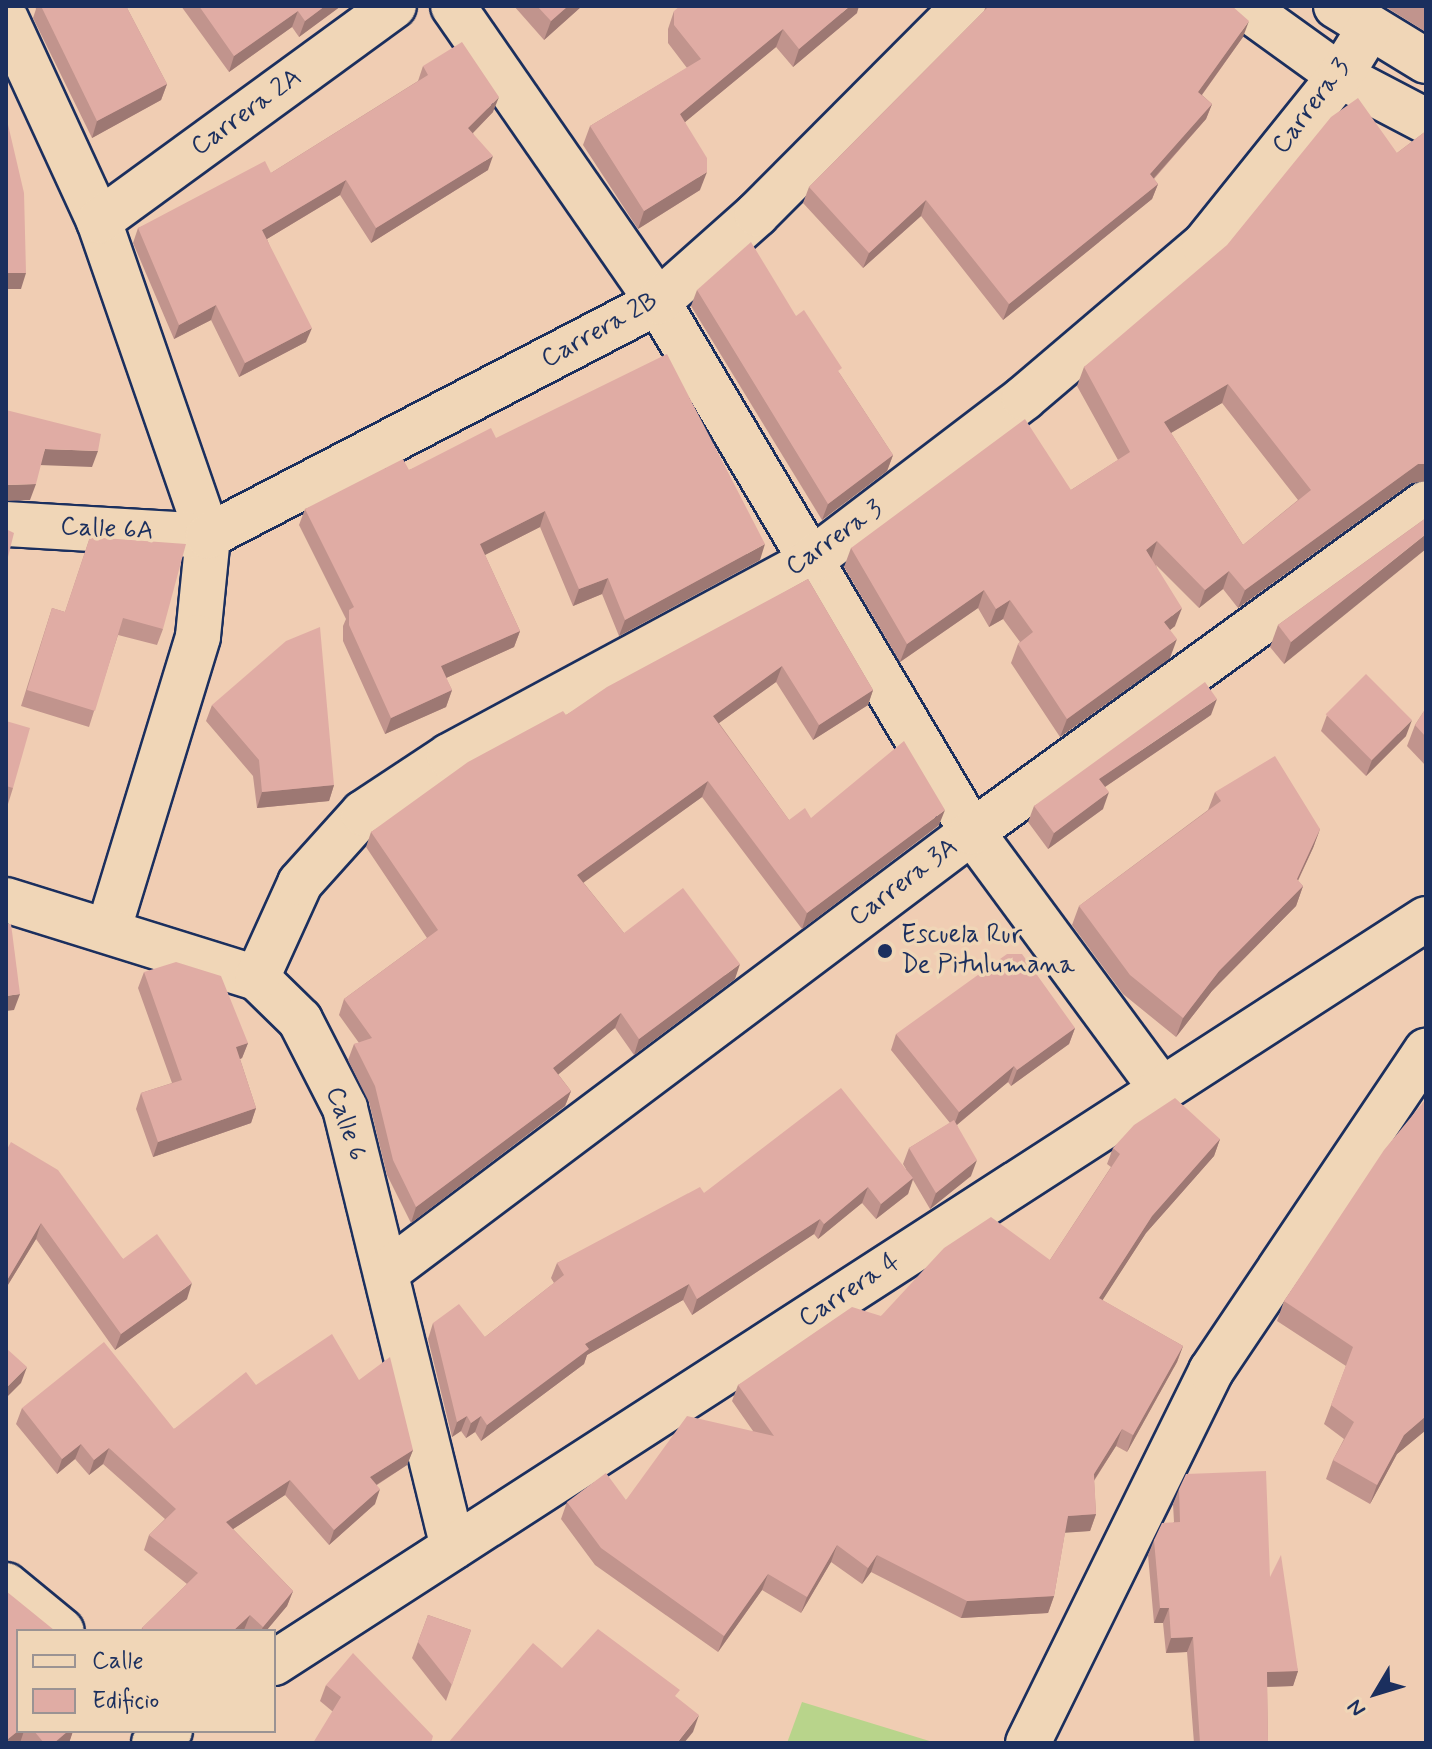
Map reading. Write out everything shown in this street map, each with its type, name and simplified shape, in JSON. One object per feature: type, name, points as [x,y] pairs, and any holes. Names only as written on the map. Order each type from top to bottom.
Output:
[{"type":"street","name":"Carrera 2A","points":[[99,221],[394,6]]},
{"type":"street","points":[[453,6],[658,302],[809,562],[972,832],[1162,1090]]},
{"type":"street","name":"Carrera 2B","points":[[208,536],[658,302],[757,214],[964,6]]},
{"type":"street","points":[[1243,6],[1340,76],[1426,121]]},
{"type":"street","points":[[1353,18],[1426,61]]},
{"type":"street","name":"Carrera 3","points":[[257,978],[300,883],[363,813],[449,756],[809,562],[1024,398],[1204,245],[1340,76],[1353,18]]},
{"type":"street","points":[[6,19],[99,221],[208,536],[198,637],[108,931]]},
{"type":"street","name":"Carrera 3A","points":[[388,1271],[972,832],[1426,503]]},
{"type":"street","name":"Calle 6A","points":[[6,524],[208,536]]},
{"type":"street","name":"Calle 6","points":[[6,900],[257,978],[300,1020],[345,1108],[388,1271],[453,1547]]},
{"type":"street","name":"Carrera 4","points":[[276,1662],[1426,919]]},
{"type":"street","points":[[1028,1743],[1211,1371],[1426,1051]]},
{"type":"street","points":[[6,1585],[60,1629]]},
{"type":"green space","points":[[802,1702],[936,1743],[787,1743]]},
{"type":"building","points":[[41,6],[126,6],[167,84],[97,121]]},
{"type":"building","points":[[199,6],[325,6],[305,21],[298,11],[234,56]]},
{"type":"building","points":[[537,6],[568,6],[551,21]]},
{"type":"building","points":[[680,6],[850,6],[799,49],[783,29],[680,114],[707,158],[707,172],[644,211],[590,126],[701,59],[674,25],[674,11]]},
{"type":"building","points":[[988,6],[1232,6],[1249,21],[1198,92],[1212,104],[1150,174],[1158,184],[1009,304],[926,200],[869,253],[809,187]]},
{"type":"building","points":[[462,42],[499,97],[468,128],[493,156],[376,228],[346,180],[262,230],[312,328],[245,363],[216,305],[179,325],[138,228],[265,161],[271,173],[428,75],[423,66]]},
{"type":"building","points":[[1358,98],[1397,153],[1426,131],[1426,464],[1418,464],[1245,590],[1229,571],[1205,590],[1157,541],[1146,550],[1182,608],[1164,622],[1177,639],[1067,719],[1018,644],[1033,632],[1010,600],[996,609],[984,590],[907,644],[851,548],[1025,419],[1071,490],[1130,452],[1084,367],[1227,245],[1331,117]],"holes":[[[1228,384],[1311,490],[1243,545],[1164,422]]]},
{"type":"building","points":[[6,116],[24,193],[26,273],[6,273]]},
{"type":"building","points":[[751,242],[796,316],[804,310],[842,368],[838,371],[893,455],[828,504],[697,290]]},
{"type":"building","points":[[667,354],[765,544],[625,620],[608,578],[579,589],[545,511],[480,544],[520,631],[441,666],[452,690],[391,718],[349,625],[349,610],[354,607],[305,509],[403,459],[409,470],[491,428],[496,438]]},
{"type":"building","points":[[6,410],[101,434],[98,451],[45,449],[36,484],[6,485]]},
{"type":"building","points":[[1426,518],[1426,534],[1291,642],[1278,625]]},
{"type":"building","points":[[6,529],[14,533],[6,565]]},
{"type":"building","points":[[90,537],[186,544],[163,629],[123,618],[95,711],[27,690],[52,608],[65,612]]},
{"type":"building","points":[[808,579],[873,690],[819,725],[782,666],[713,716],[789,820],[805,808],[811,818],[904,741],[945,810],[807,913],[708,781],[577,875],[624,933],[683,888],[740,964],[639,1039],[621,1013],[553,1068],[571,1091],[416,1207],[393,1160],[375,1086],[354,1044],[372,1038],[344,999],[438,930],[371,832],[468,762],[563,711],[566,715],[607,687]]},
{"type":"building","points":[[320,627],[334,785],[262,792],[259,760],[212,705],[286,641]]},
{"type":"building","points":[[1366,674],[1412,720],[1372,760],[1326,714]]},
{"type":"building","points":[[1205,682],[1217,699],[1099,779],[1109,792],[1054,833],[1034,806]]},
{"type":"building","points":[[1426,708],[1426,737],[1415,725]]},
{"type":"building","points":[[6,721],[30,728],[13,788],[6,786]]},
{"type":"building","points":[[1275,756],[1320,829],[1297,879],[1303,886],[1219,971],[1183,1018],[1130,975],[1079,906],[1221,801],[1215,792]]},
{"type":"building","points":[[6,924],[11,924],[20,994],[6,996]]},
{"type":"building","points":[[1007,954],[1022,954],[1075,1028],[1017,1070],[1014,1066],[959,1112],[896,1034]]},
{"type":"building","points":[[176,962],[221,976],[248,1043],[236,1047],[256,1108],[158,1142],[141,1093],[182,1080],[144,972]]},
{"type":"building","points":[[841,1088],[913,1178],[881,1204],[868,1187],[824,1224],[820,1219],[697,1299],[689,1284],[585,1344],[589,1349],[487,1425],[481,1416],[471,1423],[467,1416],[457,1422],[433,1323],[459,1304],[485,1337],[564,1275],[557,1263],[700,1187],[704,1193]]},
{"type":"building","points":[[1175,1098],[1220,1139],[1152,1216],[1099,1298],[1183,1346],[1133,1435],[1122,1429],[1094,1474],[1096,1514],[1068,1516],[1054,1596],[967,1601],[877,1555],[868,1568],[837,1545],[807,1597],[768,1574],[724,1636],[601,1548],[567,1502],[606,1473],[626,1500],[687,1416],[774,1436],[738,1385],[852,1307],[881,1316],[944,1248],[991,1217],[1050,1260],[1120,1154],[1113,1148],[1134,1125]]},
{"type":"building","points":[[1426,1099],[1426,1416],[1404,1435],[1377,1485],[1333,1460],[1354,1422],[1331,1405],[1353,1347],[1284,1301],[1384,1150]]},
{"type":"building","points":[[954,1120],[977,1160],[936,1193],[909,1148]]},
{"type":"building","points":[[11,1142],[58,1170],[123,1259],[157,1234],[192,1283],[121,1334],[41,1223],[6,1282],[6,1151]]},
{"type":"building","points":[[332,1334],[359,1380],[390,1357],[413,1450],[370,1477],[380,1489],[334,1530],[290,1480],[226,1522],[293,1591],[263,1627],[250,1615],[235,1629],[143,1629],[198,1573],[149,1535],[176,1509],[109,1448],[94,1460],[81,1444],[62,1459],[22,1408],[104,1342],[174,1429],[246,1372],[256,1385]]},
{"type":"building","points":[[6,1348],[27,1367],[6,1388]]},
{"type":"building","points":[[1266,1471],[1270,1577],[1281,1555],[1298,1671],[1267,1672],[1268,1743],[1200,1743],[1193,1637],[1171,1638],[1169,1608],[1160,1608],[1154,1540],[1162,1523],[1180,1522],[1179,1489],[1186,1474]]},
{"type":"building","points":[[6,1591],[53,1629],[16,1629],[16,1733],[8,1739]]},
{"type":"building","points":[[428,1615],[471,1630],[452,1685],[418,1642]]},
{"type":"building","points":[[598,1629],[680,1690],[675,1696],[699,1715],[677,1743],[448,1743],[533,1643],[562,1668]]},
{"type":"building","points":[[353,1653],[433,1736],[431,1743],[313,1743],[341,1697],[326,1685]]},
{"type":"building","points":[[36,1733],[66,1733],[54,1743],[44,1743]]},
{"type":"place","name":"Escuela Rur De Pitulumana","points":[[885,951]]}]
